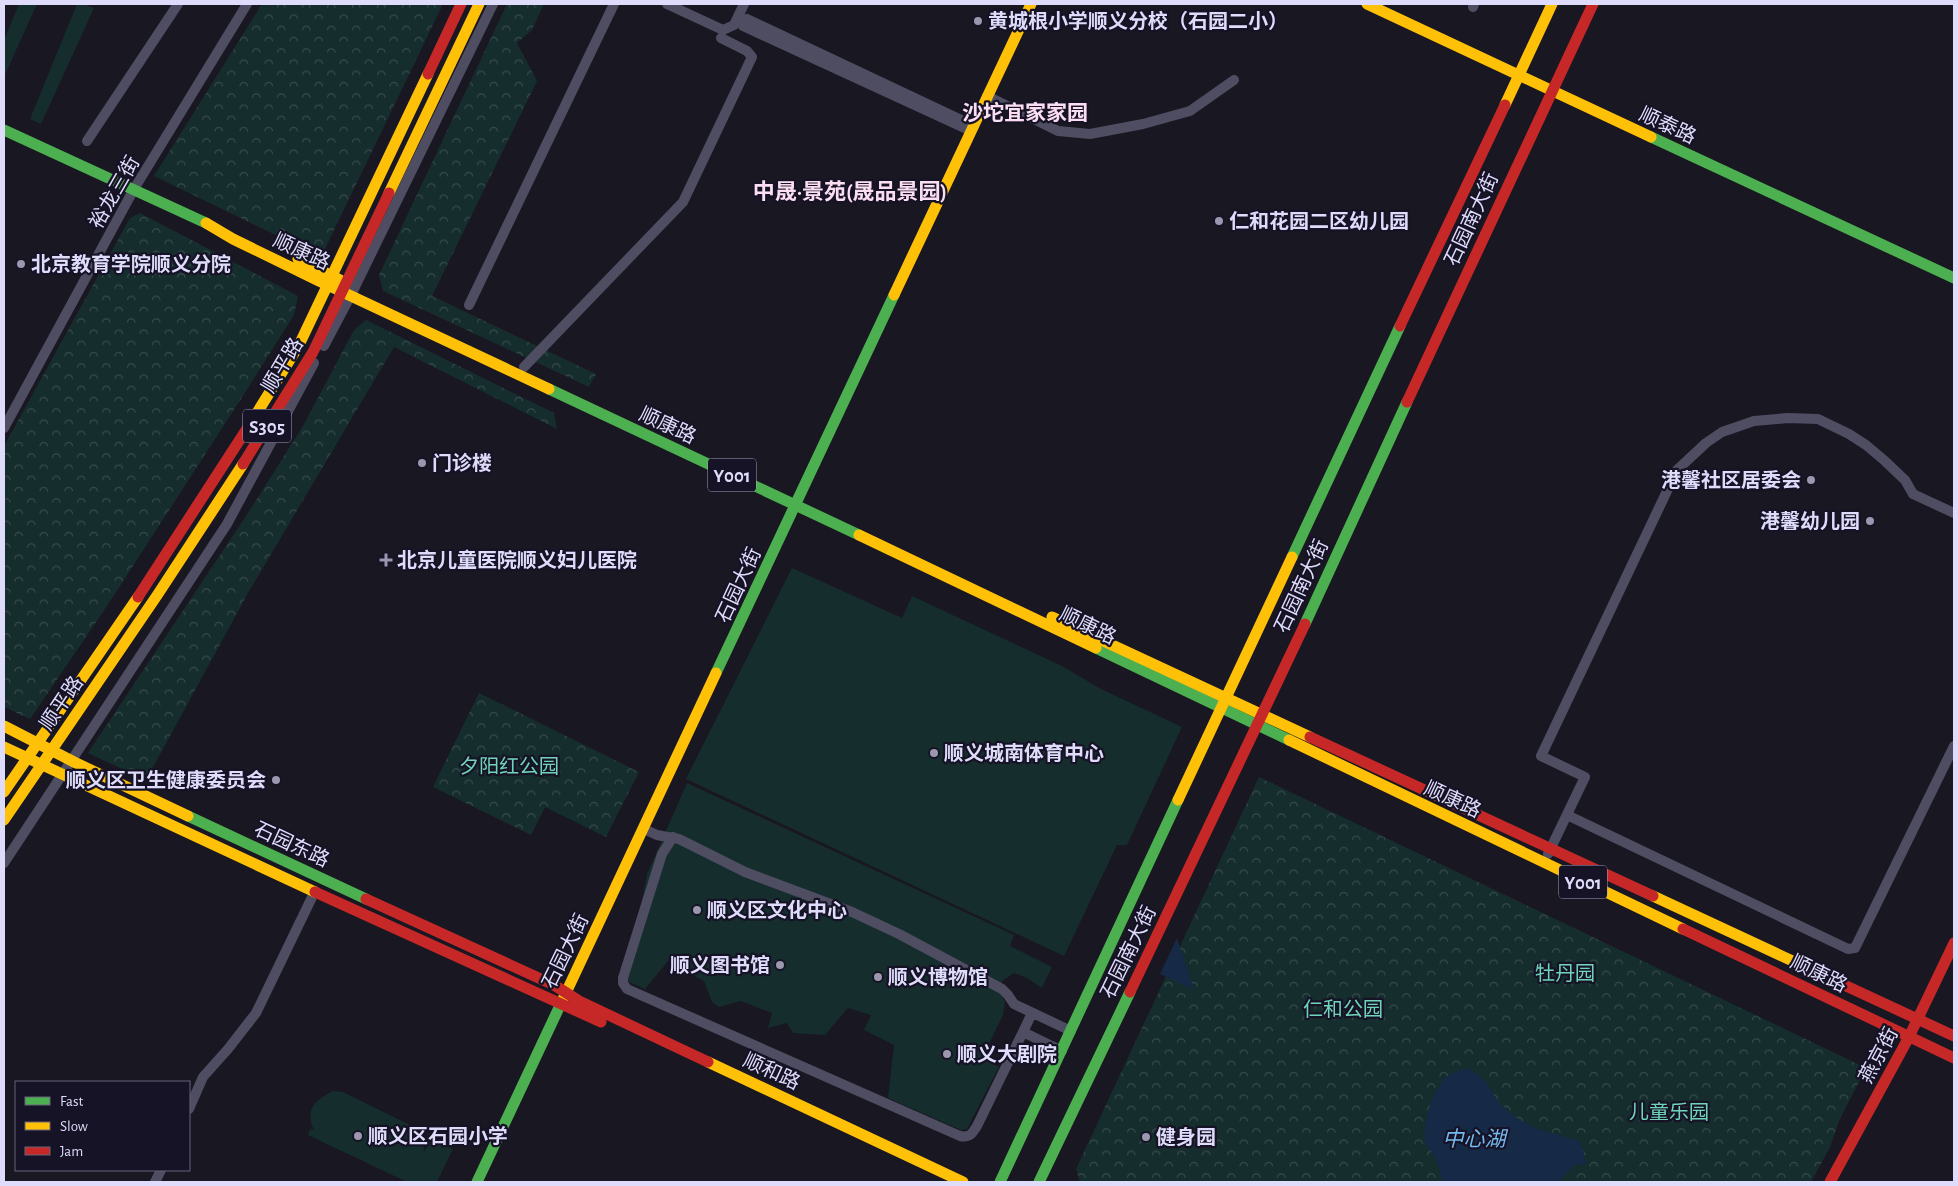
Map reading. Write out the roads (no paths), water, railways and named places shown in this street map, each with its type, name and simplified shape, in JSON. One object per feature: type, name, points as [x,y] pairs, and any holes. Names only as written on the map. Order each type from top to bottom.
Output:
[{"type":"main road","name":"顺平路","points":[[4,792],[146,585],[299,345],[462,4]]},
{"type":"main road","name":"顺平路","points":[[4,820],[158,594],[258,441],[313,352],[349,289],[479,4]]},
{"type":"main road","name":"石园大街","points":[[477,1182],[1031,4]]},
{"type":"main road","name":"顺泰路","points":[[1368,4],[1954,278]]},
{"type":"main road","name":"石园南大街","points":[[1000,1182],[1225,698],[1552,4]]},
{"type":"main road","name":"石园南大街","points":[[1039,1182],[1263,715],[1593,4]]},
{"type":"main road","name":"顺康路","points":[[4,130],[206,223],[233,239],[524,367],[1257,727],[1954,1058]]},
{"type":"main road","name":"顺康路","points":[[349,289],[798,501],[1954,1036]]},
{"type":"main road","name":"石园东路","points":[[4,726],[71,760],[328,882],[554,985],[566,993]]},
{"type":"main road","name":"石园东路","points":[[4,747],[560,1004]]},
{"type":"main road","name":"燕京街","points":[[1830,1182],[1909,1037],[1954,943]]},
{"type":"main road","name":"顺和路","points":[[566,993],[579,1001],[963,1182]]},
{"type":"main road","name":"顺和路","points":[[560,1004],[943,1182]]},
{"type":"street","points":[[87,141],[178,4]]},
{"type":"street","name":"裕龙三街","points":[[4,428],[134,189],[247,4]]},
{"type":"street","points":[[4,862],[226,524],[349,289],[493,4]]},
{"type":"street","points":[[469,304],[614,4]]},
{"type":"street","points":[[667,4],[723,30],[734,25],[744,4]]},
{"type":"street","points":[[745,23],[973,128]]},
{"type":"street","points":[[524,367],[682,202],[752,57],[748,51],[721,38]]},
{"type":"street","points":[[988,96],[1058,131],[1090,134],[1144,124],[1190,111],[1234,80]]},
{"type":"street","points":[[1544,863],[1585,777],[1541,756],[1677,470],[1706,443],[1722,432],[1754,421],[1788,418],[1818,419],[1866,445],[1905,480],[1913,494],[1954,513]]},
{"type":"street","points":[[1567,815],[1848,949],[1855,948],[1954,746]]},
{"type":"street","points":[[643,830],[657,835],[673,837],[745,872],[852,912],[899,934],[1002,988],[1014,1004],[1071,1031]]},
{"type":"street","points":[[643,830],[661,842],[662,854]]},
{"type":"street","points":[[673,837],[662,854],[623,978],[623,983],[627,989],[960,1136],[967,1137],[972,1134],[977,1126],[1032,1013]]},
{"type":"street","points":[[190,1107],[203,1077],[256,1013],[315,891]]},
{"type":"street","points":[[1023,1032],[1062,1051]]},
{"type":"water","points":[[1177,938],[1194,990],[1160,974]]},
{"type":"water","name":"中心湖","points":[[1469,1068],[1485,1081],[1499,1103],[1515,1117],[1535,1128],[1579,1141],[1586,1164],[1574,1165],[1558,1182],[1444,1182],[1435,1157],[1426,1144],[1425,1128],[1427,1118],[1433,1098],[1443,1081],[1453,1073]]},
{"type":"place","name":"黄城根小学顺义分校（石园二小）","points":[[978,21]]},
{"type":"place","name":"仁和花园二区幼儿园","points":[[1219,221]]},
{"type":"place","name":"北京教育学院顺义分院","points":[[21,264]]},
{"type":"place","name":"门诊楼","points":[[422,463]]},
{"type":"place","name":"港馨社区居委会","points":[[1811,480]]},
{"type":"place","name":"港馨幼儿园","points":[[1870,521]]},
{"type":"place","name":"北京儿童医院顺义妇儿医院","points":[[386,560]]},
{"type":"place","name":"顺义城南体育中心","points":[[934,753]]},
{"type":"place","name":"顺义区卫生健康委员会","points":[[276,780]]},
{"type":"place","name":"顺义区文化中心","points":[[697,910]]},
{"type":"place","name":"顺义图书馆","points":[[780,965]]},
{"type":"place","name":"顺义博物馆","points":[[878,977]]},
{"type":"place","name":"顺义大剧院","points":[[947,1054]]},
{"type":"place","name":"顺义区石园小学","points":[[358,1136]]},
{"type":"place","name":"健身园","points":[[1146,1137]]},
{"type":"district","name":"沙坨宜家家园","points":[[1025,113]]},
{"type":"district","name":"中晟·景苑(晟品景园)","points":[[850,191]]},
{"type":"park label","name":"夕阳红公园","points":[[509,766]]},
{"type":"park label","name":"牡丹园","points":[[1565,973]]},
{"type":"park label","name":"仁和公园","points":[[1343,1009]]},
{"type":"park label","name":"儿童乐园","points":[[1669,1112]]}]
